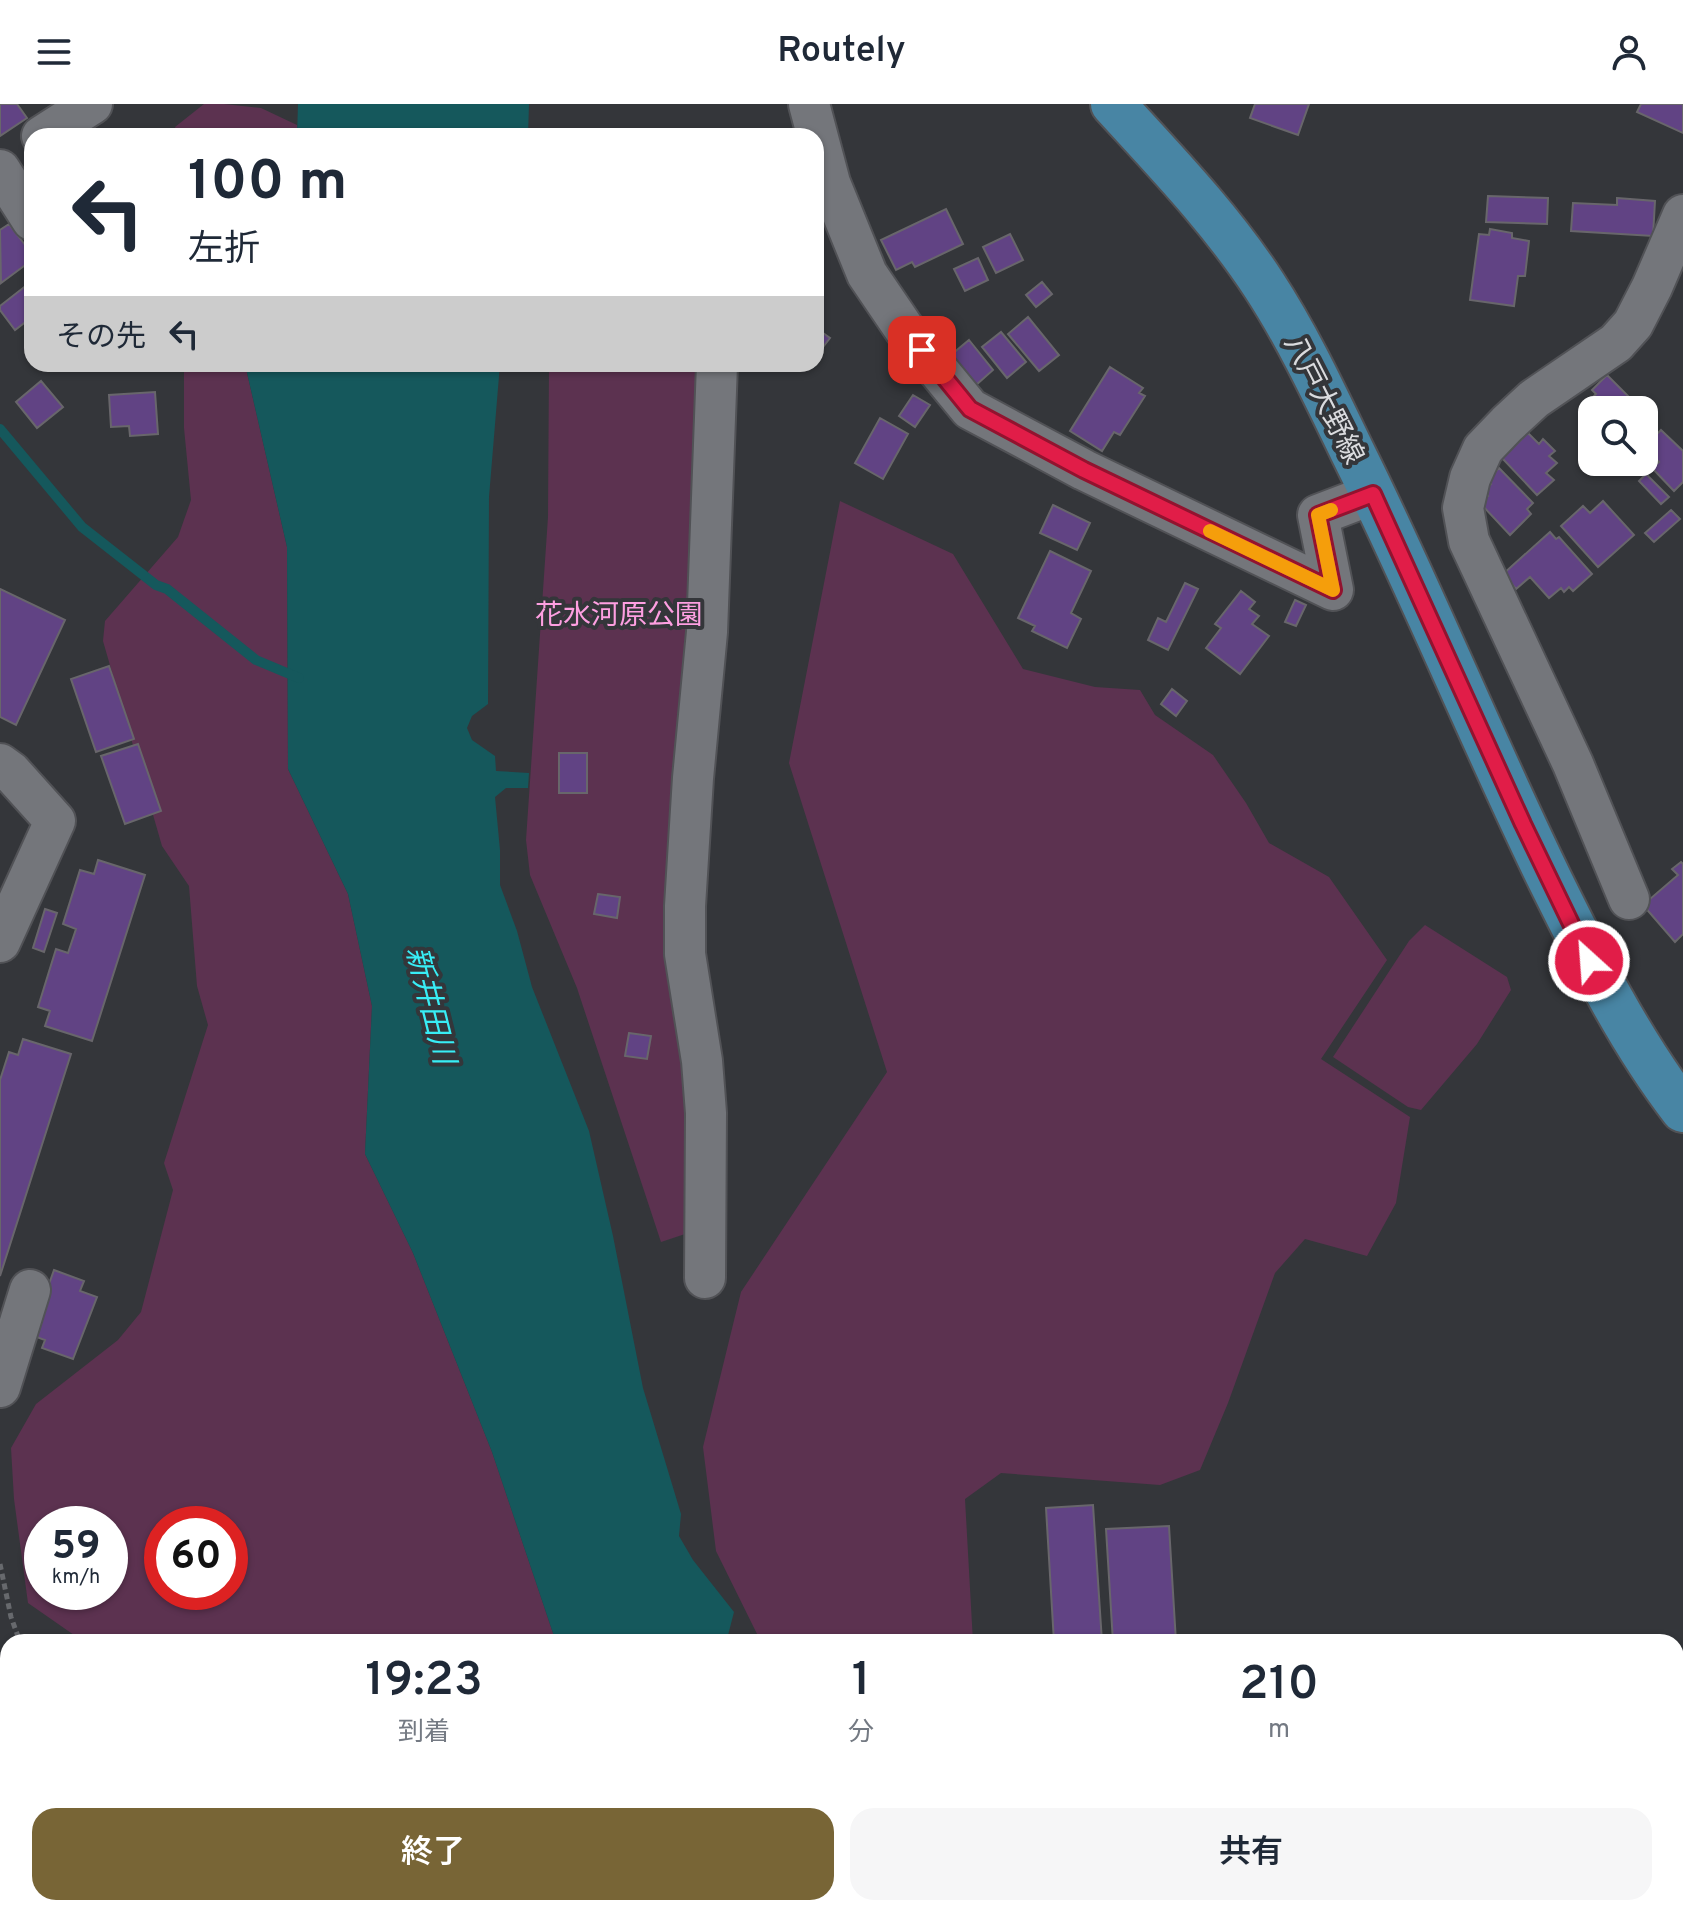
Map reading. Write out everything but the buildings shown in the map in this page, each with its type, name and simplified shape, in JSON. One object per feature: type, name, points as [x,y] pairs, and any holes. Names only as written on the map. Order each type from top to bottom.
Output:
[{"type":"main road","name":"八戸大野線","points":[[1113,104],[1201,199],[1264,285],[1311,368],[1373,494],[1589,961],[1660,1080],[1683,1110]]},
{"type":"street","points":[[54,128],[92,104]]},
{"type":"street","points":[[24,151],[2,177],[24,209]]},
{"type":"street","points":[[824,168],[867,274],[905,330],[970,409],[1084,470],[1333,590],[1318,515],[1373,494]]},
{"type":"street","points":[[1629,899],[1573,764],[1469,541],[1463,508],[1470,478],[1483,449],[1534,399],[1616,343],[1633,324],[1683,215]]},
{"type":"street","points":[[705,1278],[706,1113],[702,1061],[685,954],[685,906],[707,632],[717,372]]},
{"type":"street","points":[[0,764],[55,821],[0,942]]},
{"type":"street","points":[[0,1387],[30,1290]]},
{"type":"path","points":[[0,1564],[17,1634]]},
{"type":"green space","points":[[204,104],[261,108],[297,125],[297,128],[175,127]]},
{"type":"green space","points":[[184,372],[247,372],[287,547],[288,769],[348,894],[372,1006],[365,1154],[413,1253],[492,1452],[553,1634],[73,1634],[38,1610],[128,1610],[128,1506],[24,1506],[24,1573],[11,1448],[36,1404],[118,1340],[141,1312],[173,1190],[164,1163],[208,1025],[197,986],[189,886],[162,846],[103,641],[105,621],[178,537],[191,500],[184,428]]},
{"type":"green space","name":"花水河原公園","points":[[549,372],[705,372],[690,1073],[700,1229],[661,1242],[577,988],[530,875],[526,840],[548,517]]},
{"type":"green space","points":[[840,501],[953,554],[1023,669],[1095,687],[1140,690],[1155,715],[1213,755],[1269,843],[1329,877],[1387,960],[1321,1059],[1410,1117],[1396,1203],[1367,1256],[1305,1239],[1275,1273],[1200,1470],[1160,1485],[1001,1473],[965,1499],[973,1634],[757,1634],[716,1551],[703,1447],[741,1292],[887,1072],[789,763]]},
{"type":"green space","points":[[1425,925],[1507,977],[1511,990],[1477,1044],[1421,1110],[1408,1107],[1333,1057],[1409,941]]},
{"type":"water","points":[[298,104],[529,104],[528,128],[297,128]]},
{"type":"water","name":"新井田川","points":[[247,372],[499,372],[489,497],[488,704],[472,716],[467,728],[472,740],[495,756],[496,771],[529,773],[528,788],[506,788],[495,797],[500,885],[517,931],[532,987],[589,1131],[643,1388],[681,1514],[679,1536],[693,1560],[734,1612],[728,1634],[553,1634],[492,1452],[413,1253],[365,1154],[372,1006],[348,894],[288,769],[287,547]]},
{"type":"waterway","points":[[0,429],[82,527],[256,660],[299,678]]},
{"type":"slow traffic","points":[[1210,531],[1333,590],[1318,515],[1331,510]]},
{"type":"route","points":[[922,350],[970,409],[1084,470],[1333,590],[1318,515],[1373,494],[1589,961]]}]
